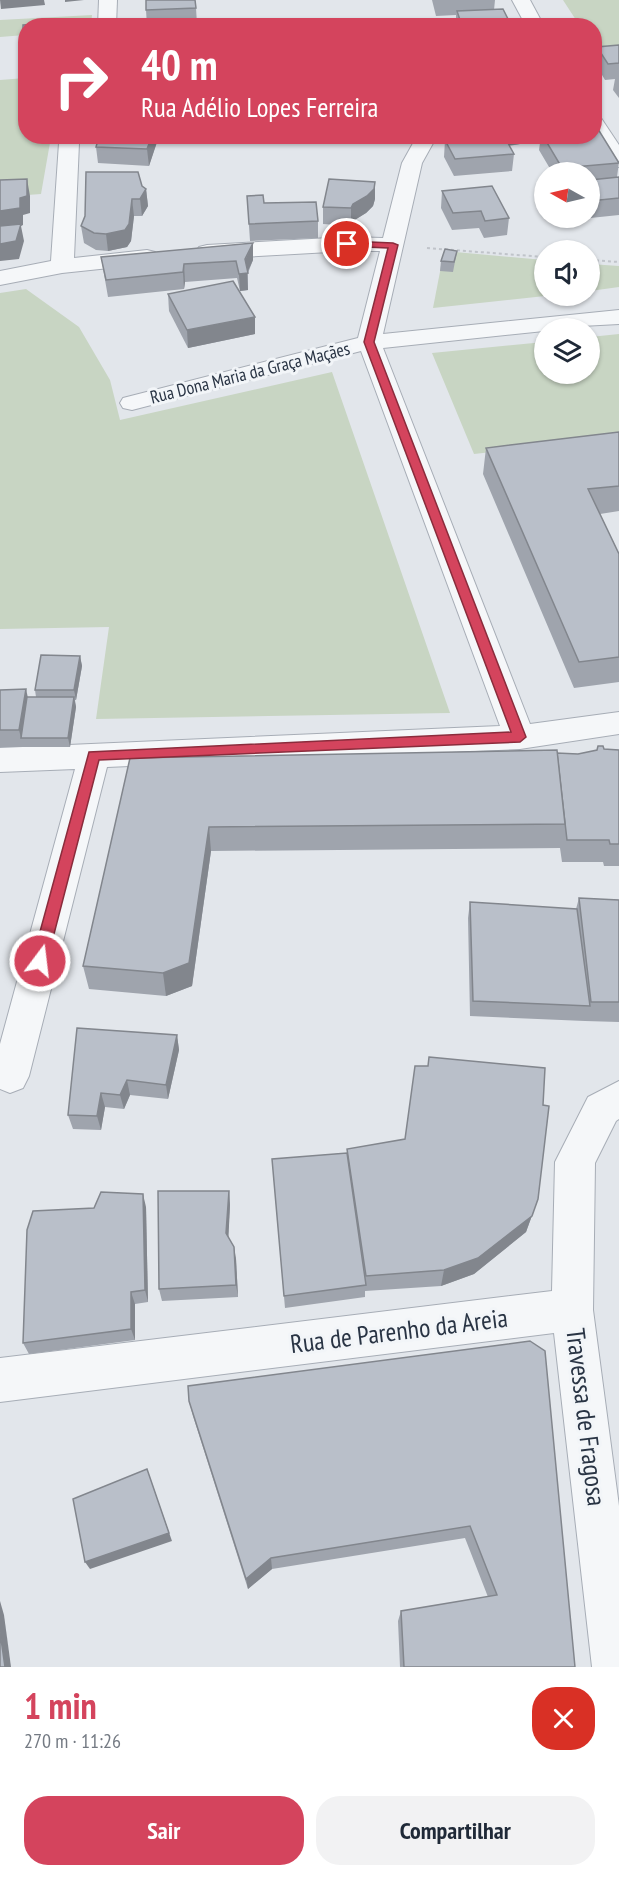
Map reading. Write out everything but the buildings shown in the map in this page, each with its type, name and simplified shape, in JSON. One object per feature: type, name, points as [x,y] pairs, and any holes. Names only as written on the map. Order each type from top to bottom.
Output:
[{"type":"street","points":[[107,18],[108,0]]},
{"type":"street","points":[[521,0],[531,18]]},
{"type":"street","points":[[602,134],[619,161]]},
{"type":"street","points":[[62,266],[69,144]]},
{"type":"street","points":[[423,144],[412,163],[369,342],[520,737]]},
{"type":"street","points":[[190,254],[347,244],[393,245]]},
{"type":"street","points":[[0,278],[62,266],[167,255]]},
{"type":"street","name":"Rua Dona Maria da Graça Maçães","points":[[132,403],[369,342],[619,317]]},
{"type":"street","points":[[0,760],[520,737],[619,723]]},
{"type":"street","points":[[10,1076],[93,755]]},
{"type":"street","points":[[572,1310],[575,1162],[602,1109],[619,1098]]},
{"type":"street","name":"Rua de Parenho da Areia","points":[[0,1380],[572,1310]]},
{"type":"street","name":"Travessa de Fragosa","points":[[572,1310],[616,1667]]},
{"type":"path","points":[[393,245],[534,256]]},
{"type":"path","points":[[600,261],[619,262]]},
{"type":"green space","points":[[563,0],[619,0],[619,56],[602,58],[602,18],[575,18]]},
{"type":"green space","points":[[92,15],[92,18],[37,18]]},
{"type":"green space","points":[[18,19],[18,36],[0,37],[0,20]]},
{"type":"green space","points":[[18,79],[18,144],[50,144],[41,194],[0,197],[0,80]]},
{"type":"green space","points":[[444,251],[534,259],[534,297],[433,308]]},
{"type":"green space","points":[[600,265],[619,266],[619,287],[600,290]]},
{"type":"green space","points":[[26,289],[79,327],[110,380],[120,420],[332,372],[450,713],[96,719],[109,627],[0,629],[0,293]]},
{"type":"green space","points":[[619,334],[619,438],[474,454],[432,353],[534,343],[534,384],[600,384],[600,336]]},
{"type":"route","points":[[40,961],[93,755],[520,737],[369,342],[393,245],[347,244]]}]
